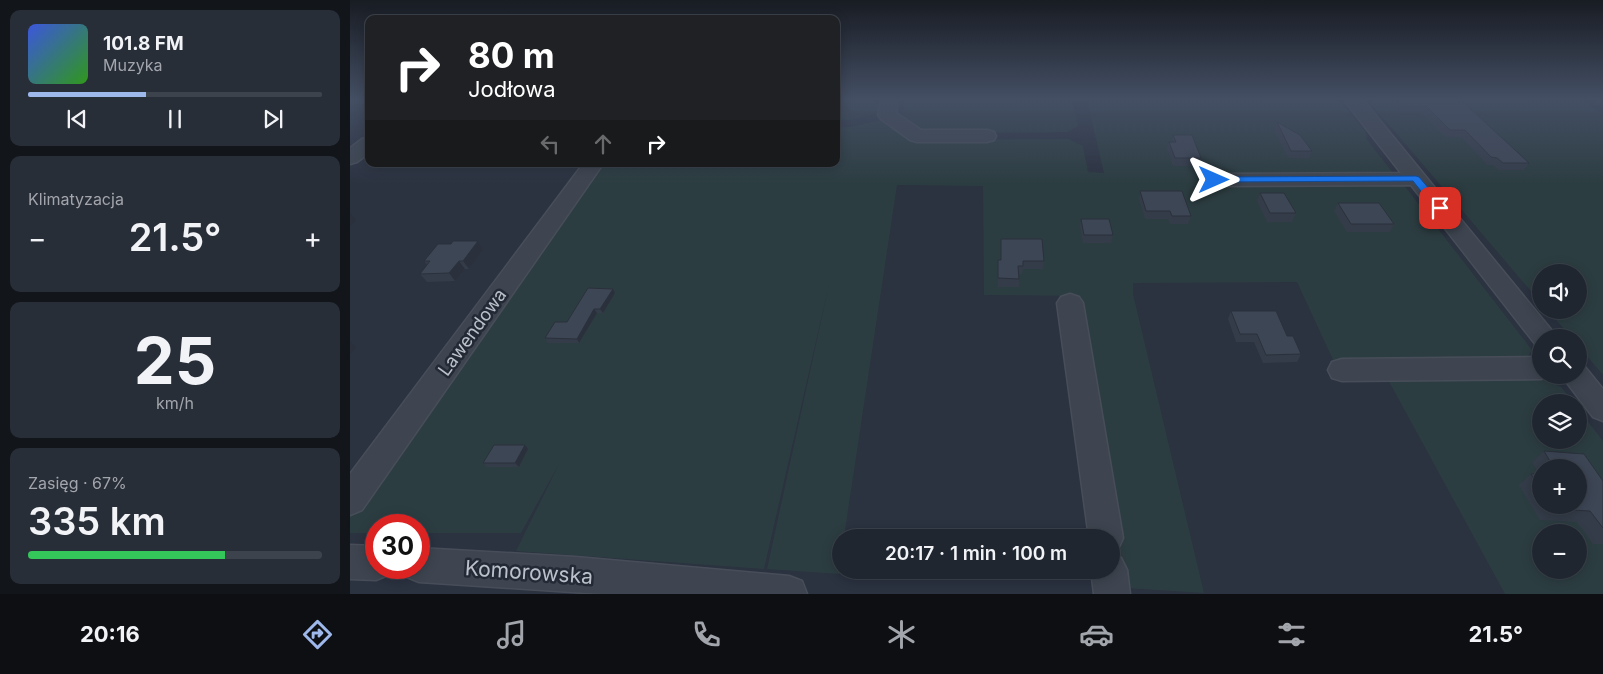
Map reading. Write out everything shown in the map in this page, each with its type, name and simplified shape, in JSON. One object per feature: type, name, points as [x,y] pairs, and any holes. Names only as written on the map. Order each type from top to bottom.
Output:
[{"type":"street","points":[[905,128],[917,136],[987,136]]},
{"type":"street","points":[[1375,128],[1538,329]]},
{"type":"street","points":[[350,158],[365,146]]},
{"type":"street","name":"Lawendowa","points":[[350,500],[592,167]]},
{"type":"street","points":[[1214,180],[1416,179]]},
{"type":"street","points":[[1070,303],[1105,529]]},
{"type":"street","points":[[1342,370],[1532,368]]},
{"type":"street","points":[[1582,384],[1603,409]]},
{"type":"street","points":[[350,562],[365,563]]},
{"type":"street","name":"Komorowska","points":[[430,566],[572,584],[789,594]]},
{"type":"street","points":[[1110,579],[1112,594]]},
{"type":"shaded area","points":[[840,128],[893,128],[911,140],[1068,139],[1083,146],[1088,172],[1104,173],[1093,128],[1362,128],[1367,140],[1393,173],[1204,173],[1208,186],[1404,185],[1532,350],[1526,361],[1334,362],[1297,282],[1133,283],[1133,294],[1204,593],[1126,588],[1120,551],[1120,529],[1117,529],[1079,296],[984,295],[983,186],[897,185],[845,529],[832,529],[832,574],[767,569],[830,280],[764,569],[516,551],[559,464],[521,533],[430,533],[430,514],[365,514],[365,533],[350,533],[350,515],[597,167],[840,167]]},
{"type":"shaded area","points":[[912,128],[1075,128],[1067,132],[932,133]]},
{"type":"shaded area","points":[[1392,128],[1603,128],[1603,375],[1587,356],[1587,329],[1564,329],[1555,319],[1587,319],[1587,264],[1532,264],[1532,292]]},
{"type":"shaded area","points":[[1532,375],[1532,384],[1555,384],[1561,387],[1567,394],[1532,394],[1532,449],[1587,449],[1587,420],[1603,441],[1603,594],[1505,594],[1386,376]]},
{"type":"building","points":[[1280,128],[1287,128],[1300,135],[1312,151],[1291,151]]},
{"type":"building","points":[[1448,128],[1491,128],[1529,163],[1503,163],[1497,158],[1491,157],[1465,130],[1450,130]]},
{"type":"building","points":[[1173,135],[1192,135],[1201,158],[1175,158],[1169,142],[1176,142]]},
{"type":"building","points":[[1140,191],[1182,191],[1191,216],[1172,216],[1170,211],[1146,211]]},
{"type":"building","points":[[1260,193],[1284,193],[1296,213],[1270,213]]},
{"type":"building","points":[[1338,203],[1379,203],[1394,224],[1351,224]]},
{"type":"building","points":[[1081,219],[1109,219],[1113,235],[1084,235]]},
{"type":"building","points":[[1001,239],[1042,239],[1044,261],[1023,261],[1023,266],[1018,266],[1019,279],[998,278],[998,260],[1001,260]]},
{"type":"building","points":[[453,241],[478,241],[463,261],[459,261],[449,273],[420,274],[430,261],[424,261],[438,244],[451,244]]},
{"type":"building","points":[[588,288],[613,289],[600,309],[594,309],[577,339],[545,338],[555,322],[567,322]]},
{"type":"building","points":[[1231,311],[1276,311],[1287,336],[1293,336],[1301,354],[1266,355],[1257,334],[1240,334]]},
{"type":"building","points":[[494,445],[525,445],[515,463],[483,463]]},
{"type":"building","points":[[1544,451],[1584,454],[1603,481],[1603,528],[1590,511],[1587,511],[1587,459],[1549,459]]},
{"type":"route","points":[[1214,180],[1416,179],[1440,208]]}]
